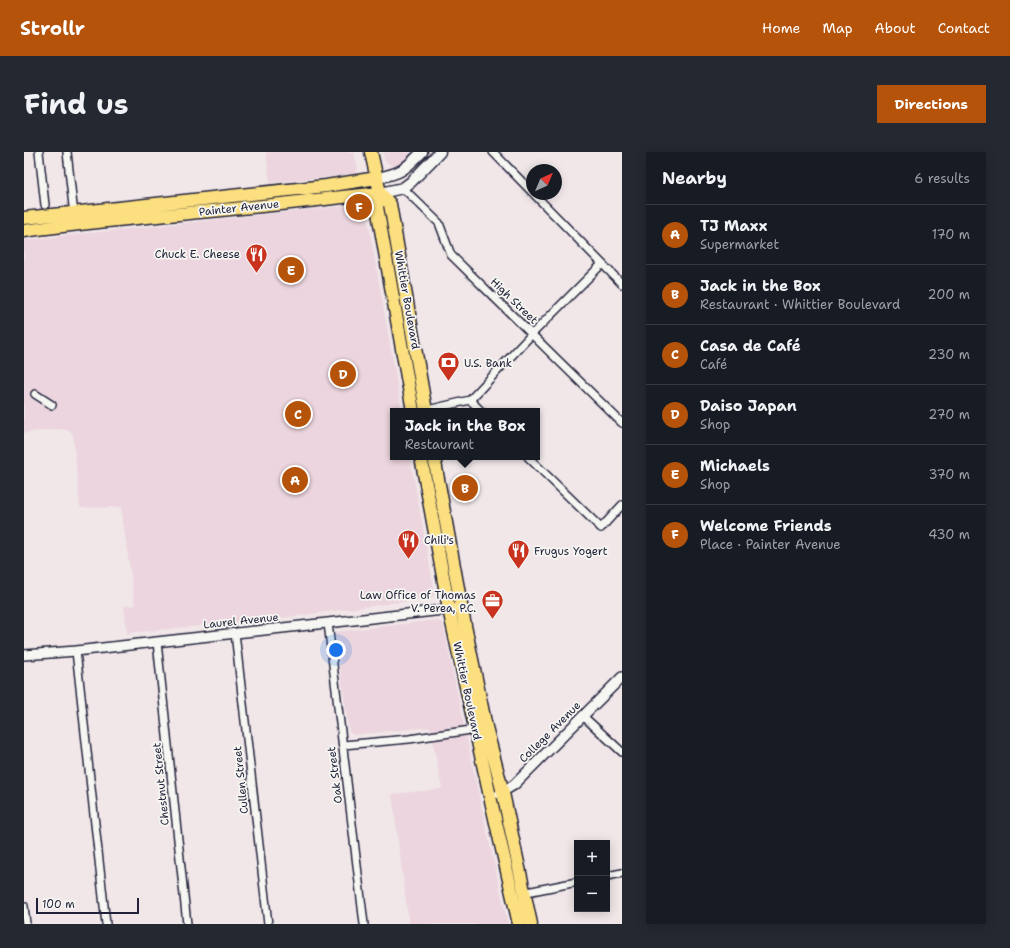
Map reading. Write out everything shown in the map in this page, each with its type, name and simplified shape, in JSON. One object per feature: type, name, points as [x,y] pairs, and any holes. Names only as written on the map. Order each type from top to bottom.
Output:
[{"type":"main road","name":"Whittier Boulevard","points":[[371,152],[380,193],[377,208],[412,408]]},
{"type":"main road","name":"Painter Avenue","points":[[24,232],[56,226],[75,219],[149,205],[333,186],[392,175],[405,170],[422,152]]},
{"type":"main road","name":"Painter Avenue","points":[[24,218],[112,221],[380,193],[403,188],[411,182],[440,152]]},
{"type":"main road","name":"Whittier Boulevard","points":[[380,193],[390,204],[424,408]]},
{"type":"main road","points":[[112,221],[118,215],[143,212],[149,205]]},
{"type":"main road","name":"Whittier Boulevard","points":[[422,460],[455,608],[480,729],[490,796],[519,894],[531,924]]},
{"type":"main road","name":"Whittier Boulevard","points":[[434,460],[455,608]]},
{"type":"main road","name":"Whittier Boulevard","points":[[480,729],[502,793],[519,894],[519,924]]},
{"type":"street","points":[[39,152],[45,205]]},
{"type":"street","points":[[67,152],[75,219]]},
{"type":"street","points":[[493,152],[526,186]]},
{"type":"street","name":"High Street","points":[[403,188],[439,223],[451,255],[622,423]]},
{"type":"street","points":[[540,200],[622,284]]},
{"type":"street","points":[[437,408],[470,400],[532,334],[602,264]]},
{"type":"street","points":[[35,394],[52,405]]},
{"type":"street","points":[[470,400],[478,408]]},
{"type":"street","points":[[531,460],[601,528],[622,505]]},
{"type":"street","name":"Laurel Avenue","points":[[24,655],[76,651],[455,608]]},
{"type":"street","name":"Oak Street","points":[[328,623],[364,924]]},
{"type":"street","name":"Cullen Street","points":[[236,633],[268,924]]},
{"type":"street","name":"Chestnut Street","points":[[157,642],[187,924]]},
{"type":"street","points":[[76,651],[106,924]]},
{"type":"street","name":"College Avenue","points":[[490,796],[502,793],[514,785],[622,677]]},
{"type":"street","points":[[583,716],[622,752]]},
{"type":"street","points":[[342,745],[409,739],[480,729]]},
{"type":"street","points":[[610,875],[622,873]]},
{"type":"street","points":[[519,894],[574,883]]},
{"type":"street","points":[[24,906],[26,924]]},
{"type":"shaded area","points":[[266,152],[354,152],[358,169],[354,174],[270,183]]},
{"type":"shaded area","points":[[383,152],[414,152],[402,164],[397,166],[390,165],[384,160]]},
{"type":"shaded area","points":[[359,205],[366,210],[401,408],[390,408],[390,460],[411,460],[435,594],[431,598],[282,618],[127,633],[124,606],[135,605],[121,507],[80,508],[73,434],[69,430],[55,429],[24,433],[24,240]]},
{"type":"shaded area","points":[[437,620],[443,624],[480,801],[508,924],[409,924],[392,794],[442,789],[430,727],[353,735],[349,732],[335,632]]},
{"type":"place","name":"Welcome Friends","points":[[359,207]]},
{"type":"place","name":"Michaels","points":[[291,270]]},
{"type":"place","name":"Chuck E. Cheese","points":[[256,274]]},
{"type":"place","name":"Daiso Japan","points":[[343,374]]},
{"type":"place","name":"U.S. Bank","points":[[449,382]]},
{"type":"place","name":"Casa de Café","points":[[298,414]]},
{"type":"place","name":"TJ Maxx","points":[[295,480]]},
{"type":"place","name":"Jack in the Box","points":[[465,488]]},
{"type":"place","name":"Chili's","points":[[408,560]]},
{"type":"place","name":"Frugus Yogert","points":[[518,570]]},
{"type":"place","name":"Law Office of Thomas V. Perea, P.C.","points":[[492,620]]}]
